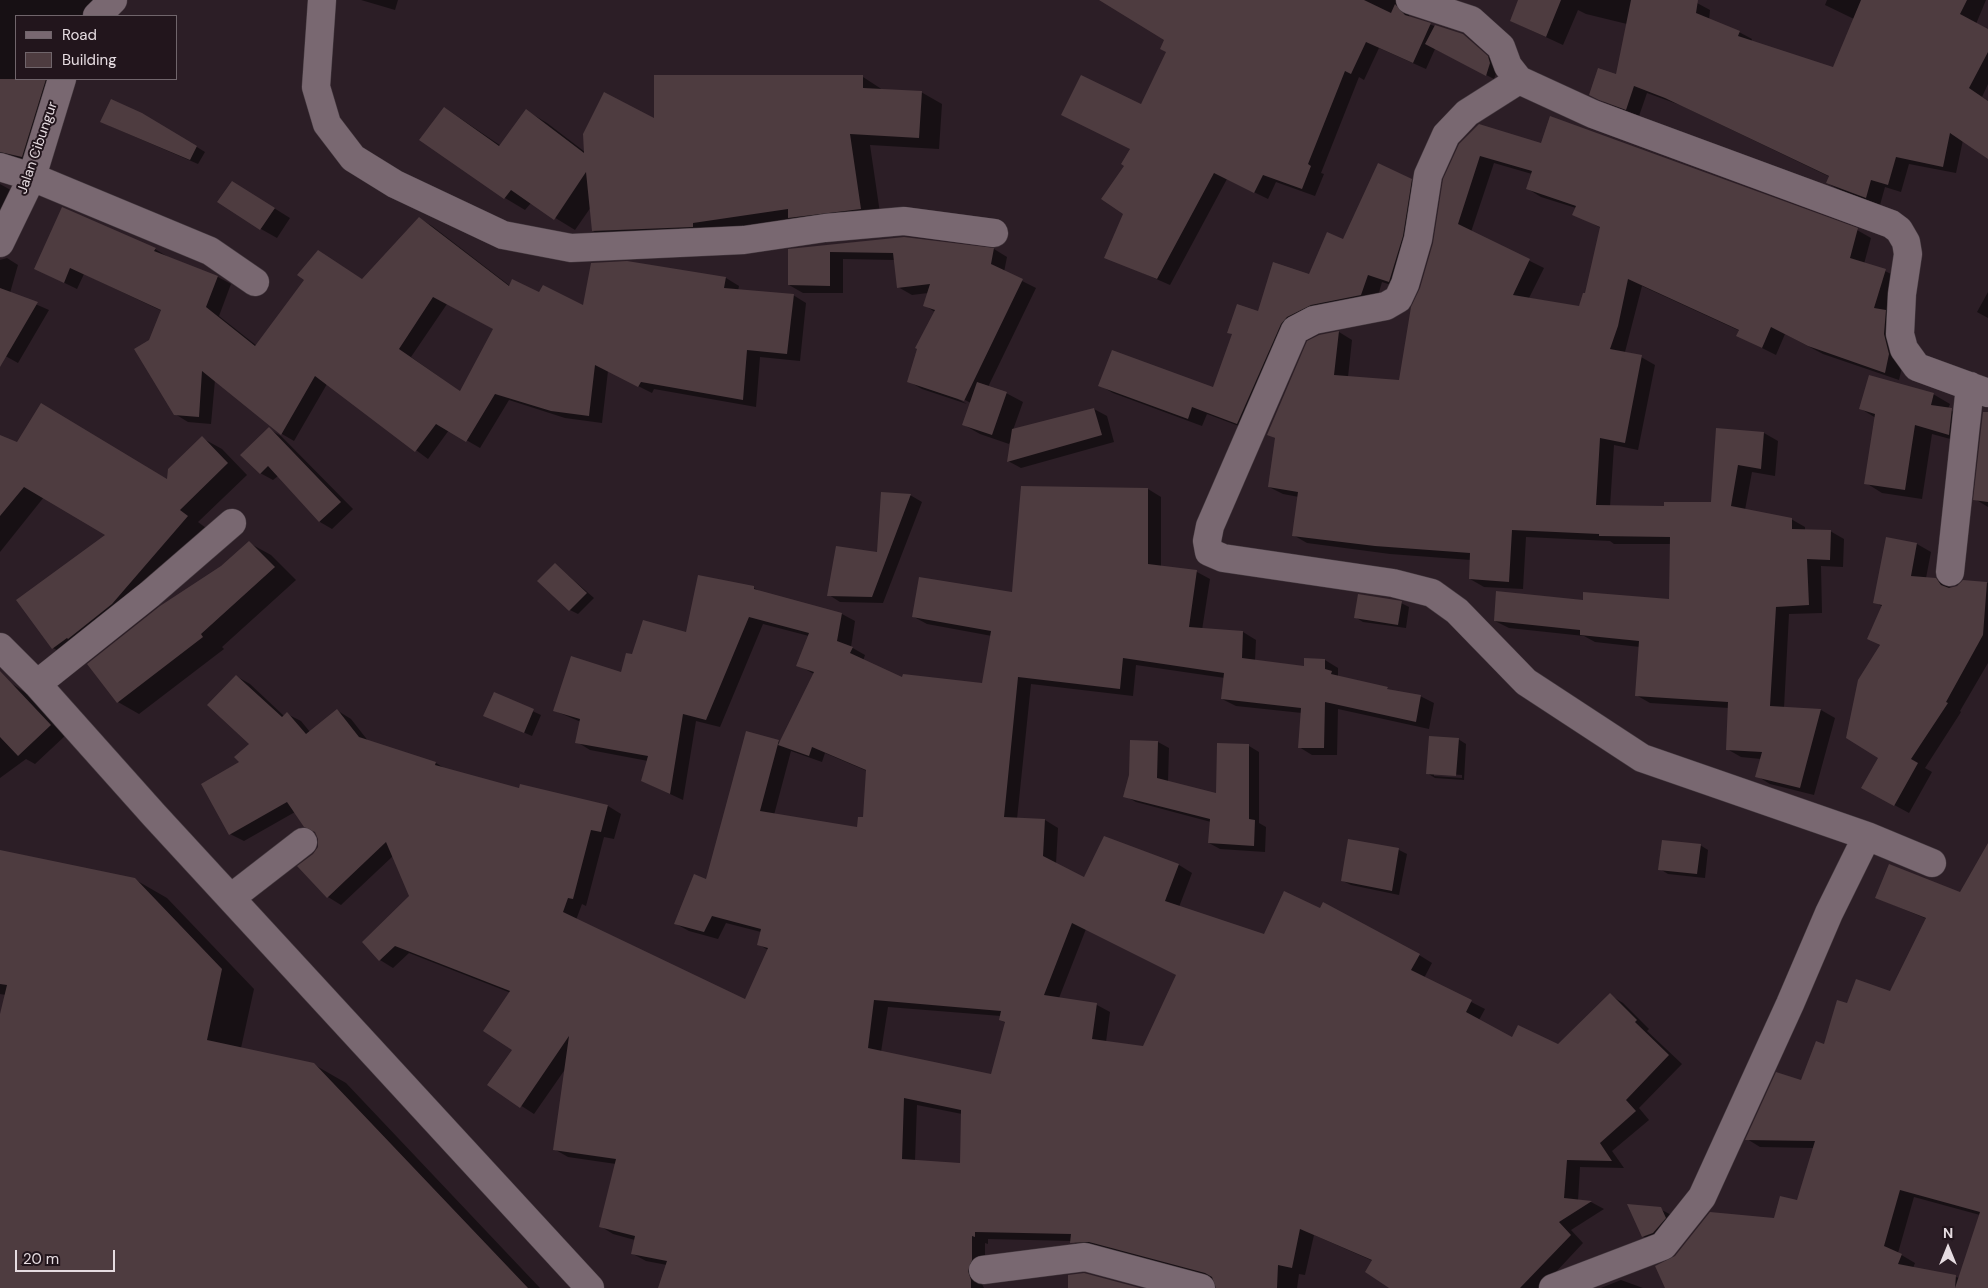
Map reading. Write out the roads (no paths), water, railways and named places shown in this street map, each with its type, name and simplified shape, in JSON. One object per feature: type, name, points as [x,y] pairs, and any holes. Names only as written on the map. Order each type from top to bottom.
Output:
[{"type":"street","points":[[98,15],[113,0]]},
{"type":"street","points":[[322,0],[316,87],[327,124],[353,158],[395,184],[503,235],[571,248],[744,240],[825,228],[904,221],[994,233]]},
{"type":"street","points":[[1410,0],[1472,20],[1501,47],[1508,66],[1519,80],[1593,114],[1891,224],[1898,230],[1906,242],[1908,254],[1902,294],[1900,334],[1904,349],[1917,367],[1979,389],[1950,572]]},
{"type":"street","name":"Jalan Cibungur","points":[[0,243],[32,177],[62,80]]},
{"type":"street","points":[[1519,80],[1466,113],[1446,135],[1428,174],[1418,239],[1405,284],[1398,299],[1386,306],[1314,320],[1295,330],[1210,526],[1207,541],[1209,552],[1223,558],[1393,583],[1432,593],[1457,611],[1526,682],[1642,758],[1867,836],[1932,863]]},
{"type":"street","points":[[0,167],[32,177],[210,251],[255,282]]},
{"type":"street","points":[[37,684],[150,594],[232,523]]},
{"type":"street","points":[[0,647],[37,684],[154,815],[590,1288]]},
{"type":"street","points":[[1553,1288],[1663,1246],[1702,1198],[1829,913],[1867,836]]},
{"type":"street","points":[[232,898],[303,842]]},
{"type":"street","points":[[983,1270],[1085,1257],[1201,1288]]}]
